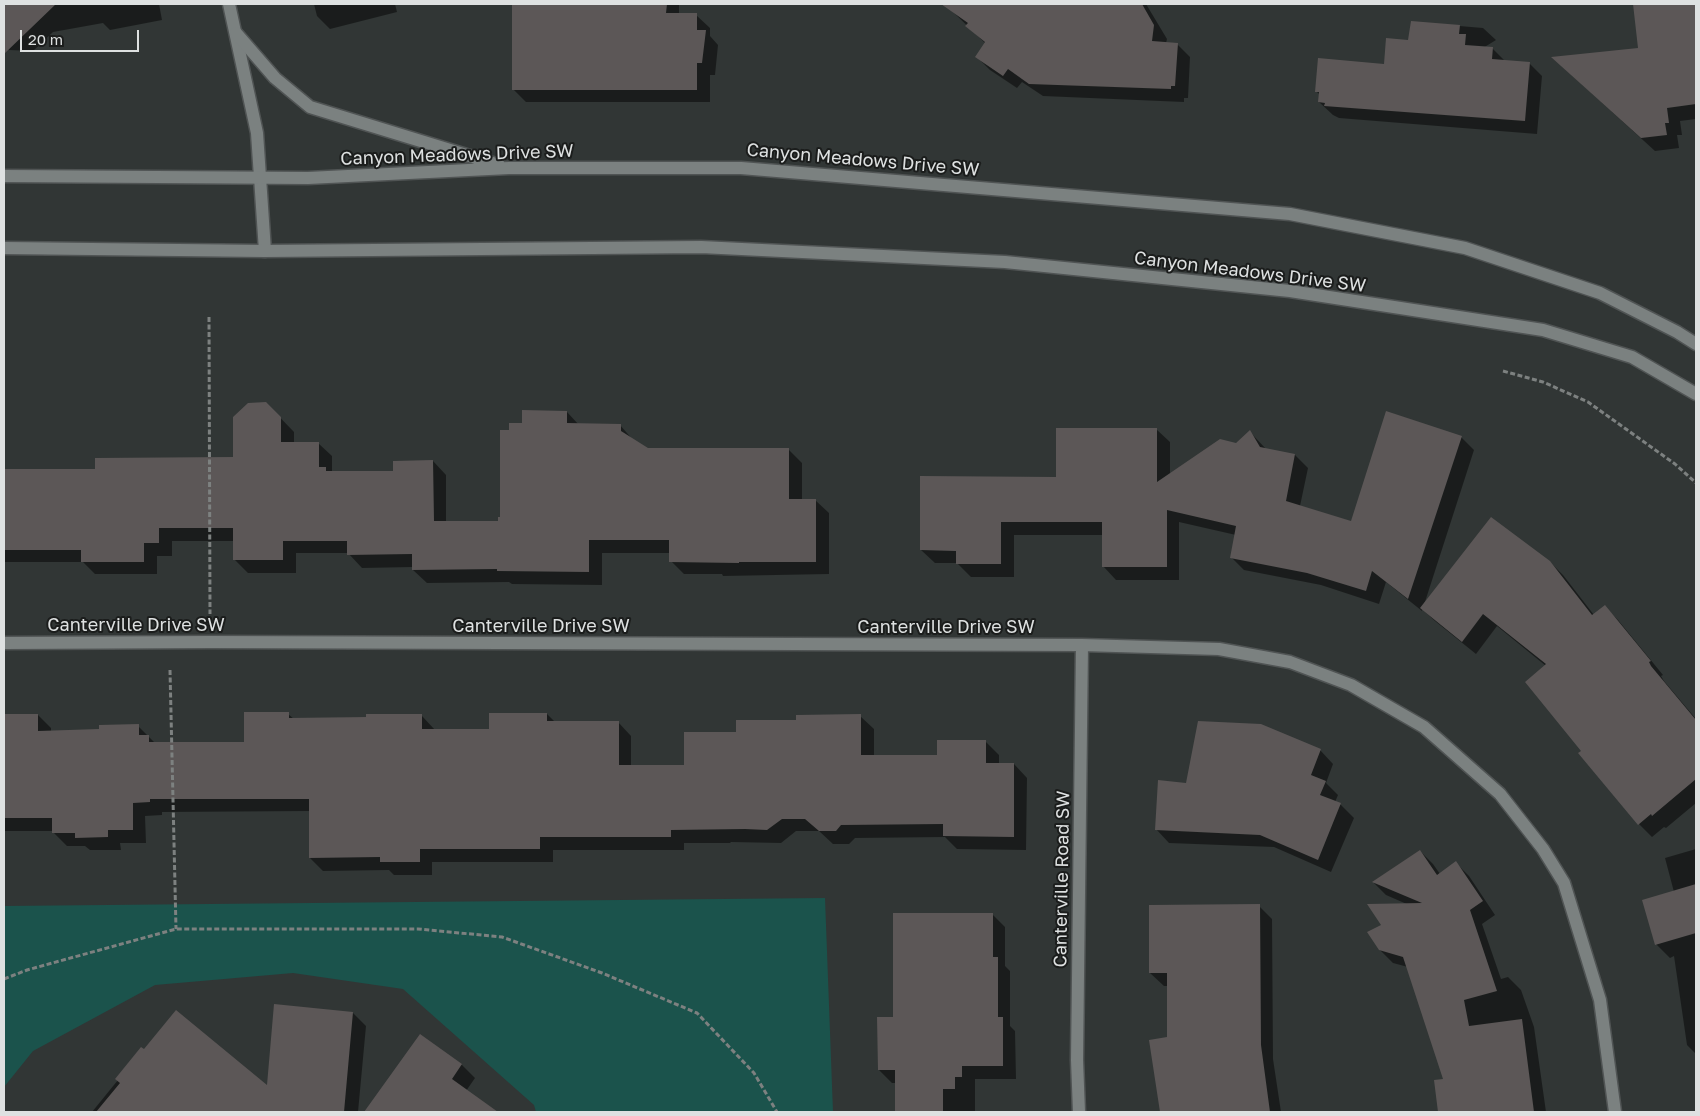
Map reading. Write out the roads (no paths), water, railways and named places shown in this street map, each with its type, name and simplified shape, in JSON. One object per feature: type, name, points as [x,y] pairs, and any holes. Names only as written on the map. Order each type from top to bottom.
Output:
[{"type":"main road","points":[[228,4],[257,133],[265,250]]},
{"type":"main road","points":[[236,33],[275,78],[310,107],[509,168]]},
{"type":"main road","name":"Canyon Meadows Drive SW","points":[[4,176],[308,178],[509,168],[742,168],[1290,214],[1465,248],[1600,293],[1678,332],[1696,344]]},
{"type":"main road","name":"Canyon Meadows Drive SW","points":[[4,248],[265,250],[701,247],[1005,262],[1290,291],[1543,330],[1632,357],[1696,394]]},
{"type":"main road","name":"Canterville Drive SW","points":[[4,643],[1082,645],[1220,649],[1290,662],[1351,686],[1424,727],[1500,794],[1542,849],[1564,882],[1600,1000],[1615,1112]]},
{"type":"main road","name":"Canterville Road SW","points":[[1079,1112],[1082,645]]}]
